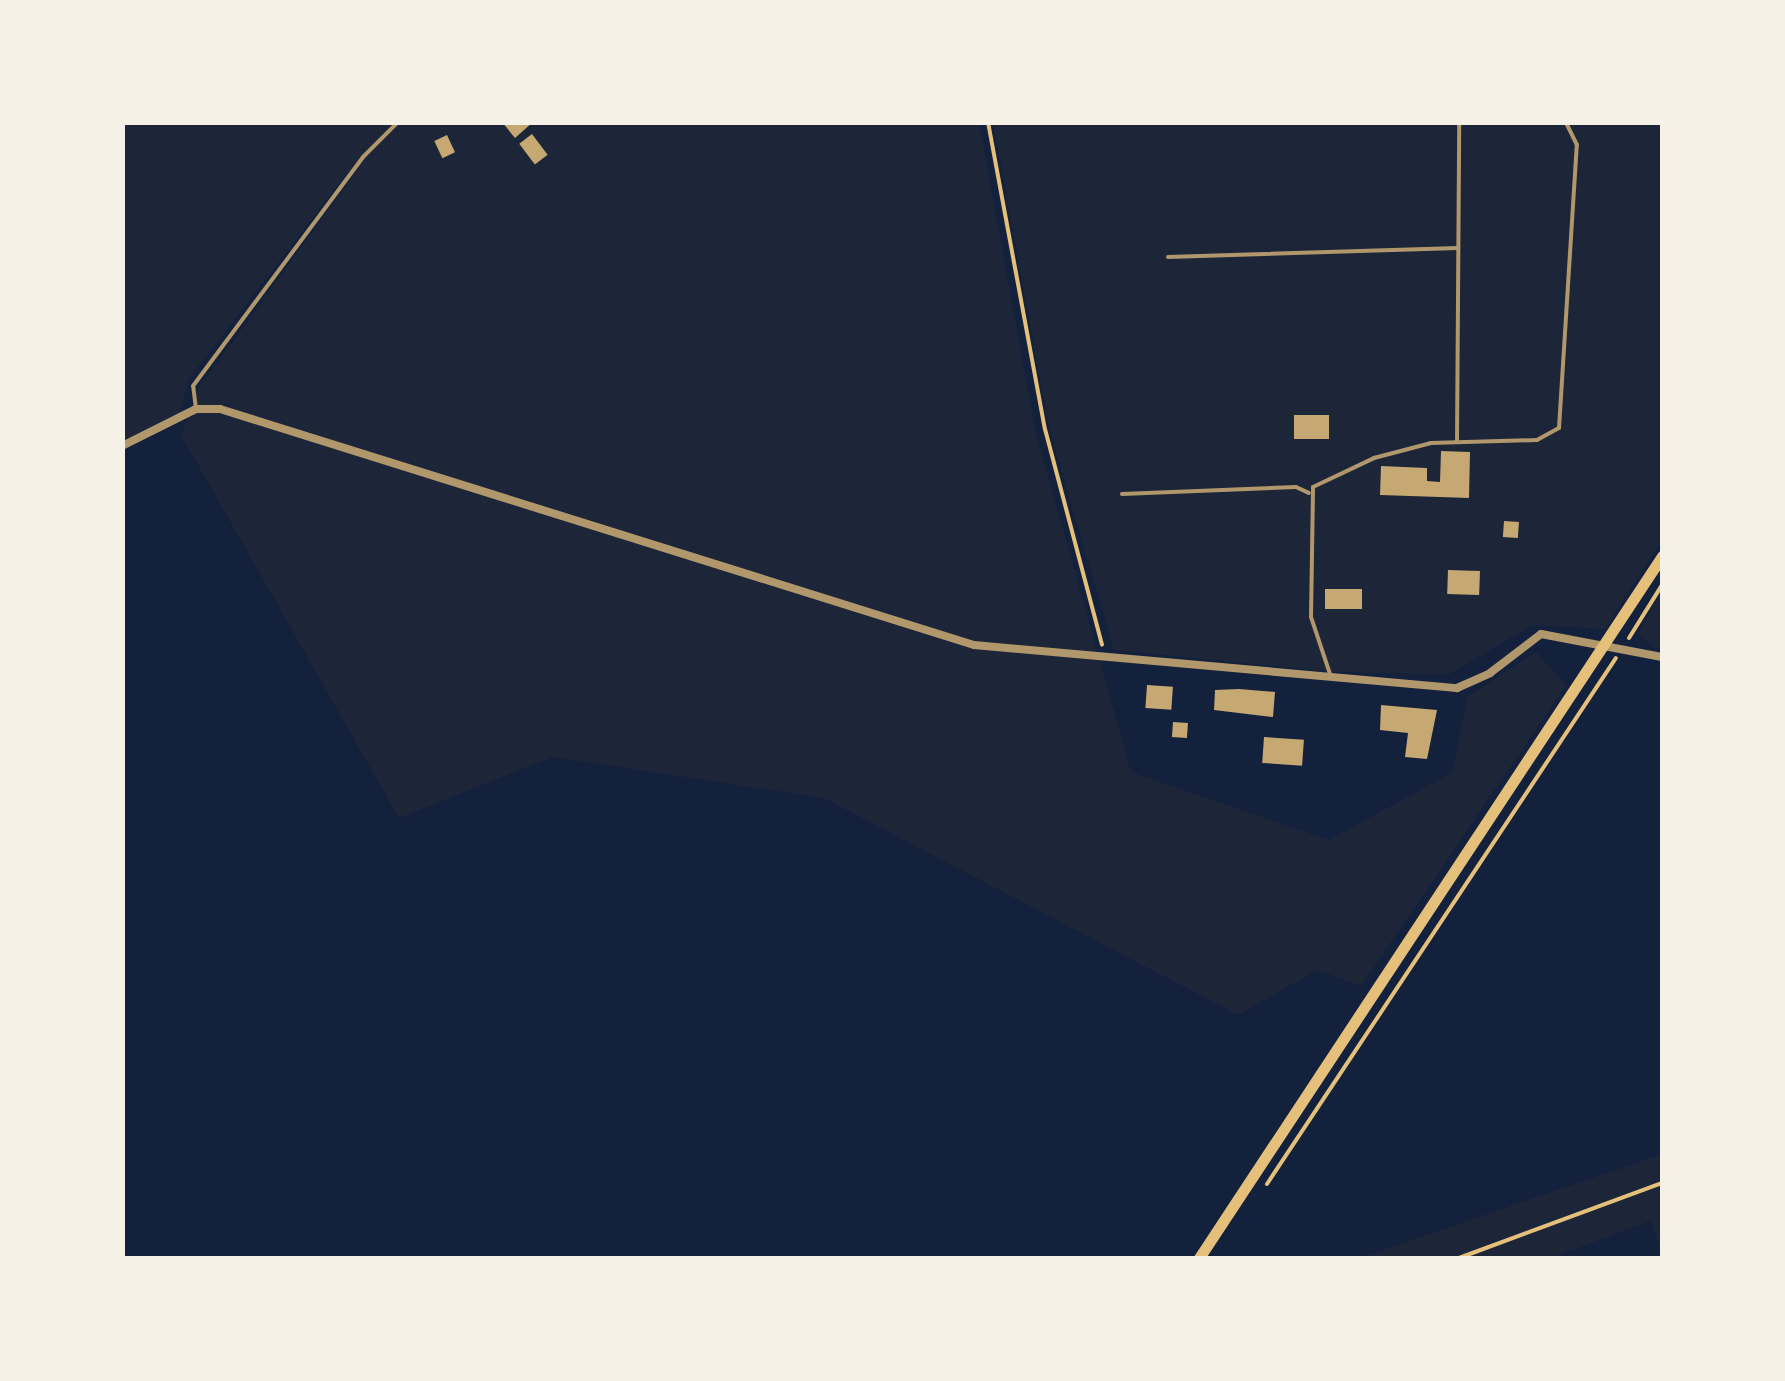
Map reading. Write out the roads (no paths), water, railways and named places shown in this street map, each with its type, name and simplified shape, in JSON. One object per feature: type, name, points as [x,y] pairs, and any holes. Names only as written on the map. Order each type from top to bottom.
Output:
[{"type":"main road","points":[[1199,1258],[1662,556]]},
{"type":"street","points":[[122,446],[196,410],[220,409],[974,645],[1457,688],[1490,673],[1541,634],[1602,650],[1662,657]]},
{"type":"lane","points":[[196,410],[194,386],[363,157],[398,122]]},
{"type":"lane","points":[[1457,442],[1460,122]]},
{"type":"lane","points":[[1309,492],[1374,458],[1457,442],[1537,440],[1559,428],[1578,145],[1566,122]]},
{"type":"lane","points":[[1168,257],[1458,248]]},
{"type":"lane","points":[[1122,494],[1296,486],[1309,492]]},
{"type":"lane","points":[[1309,492],[1311,618],[1330,679]]}]
